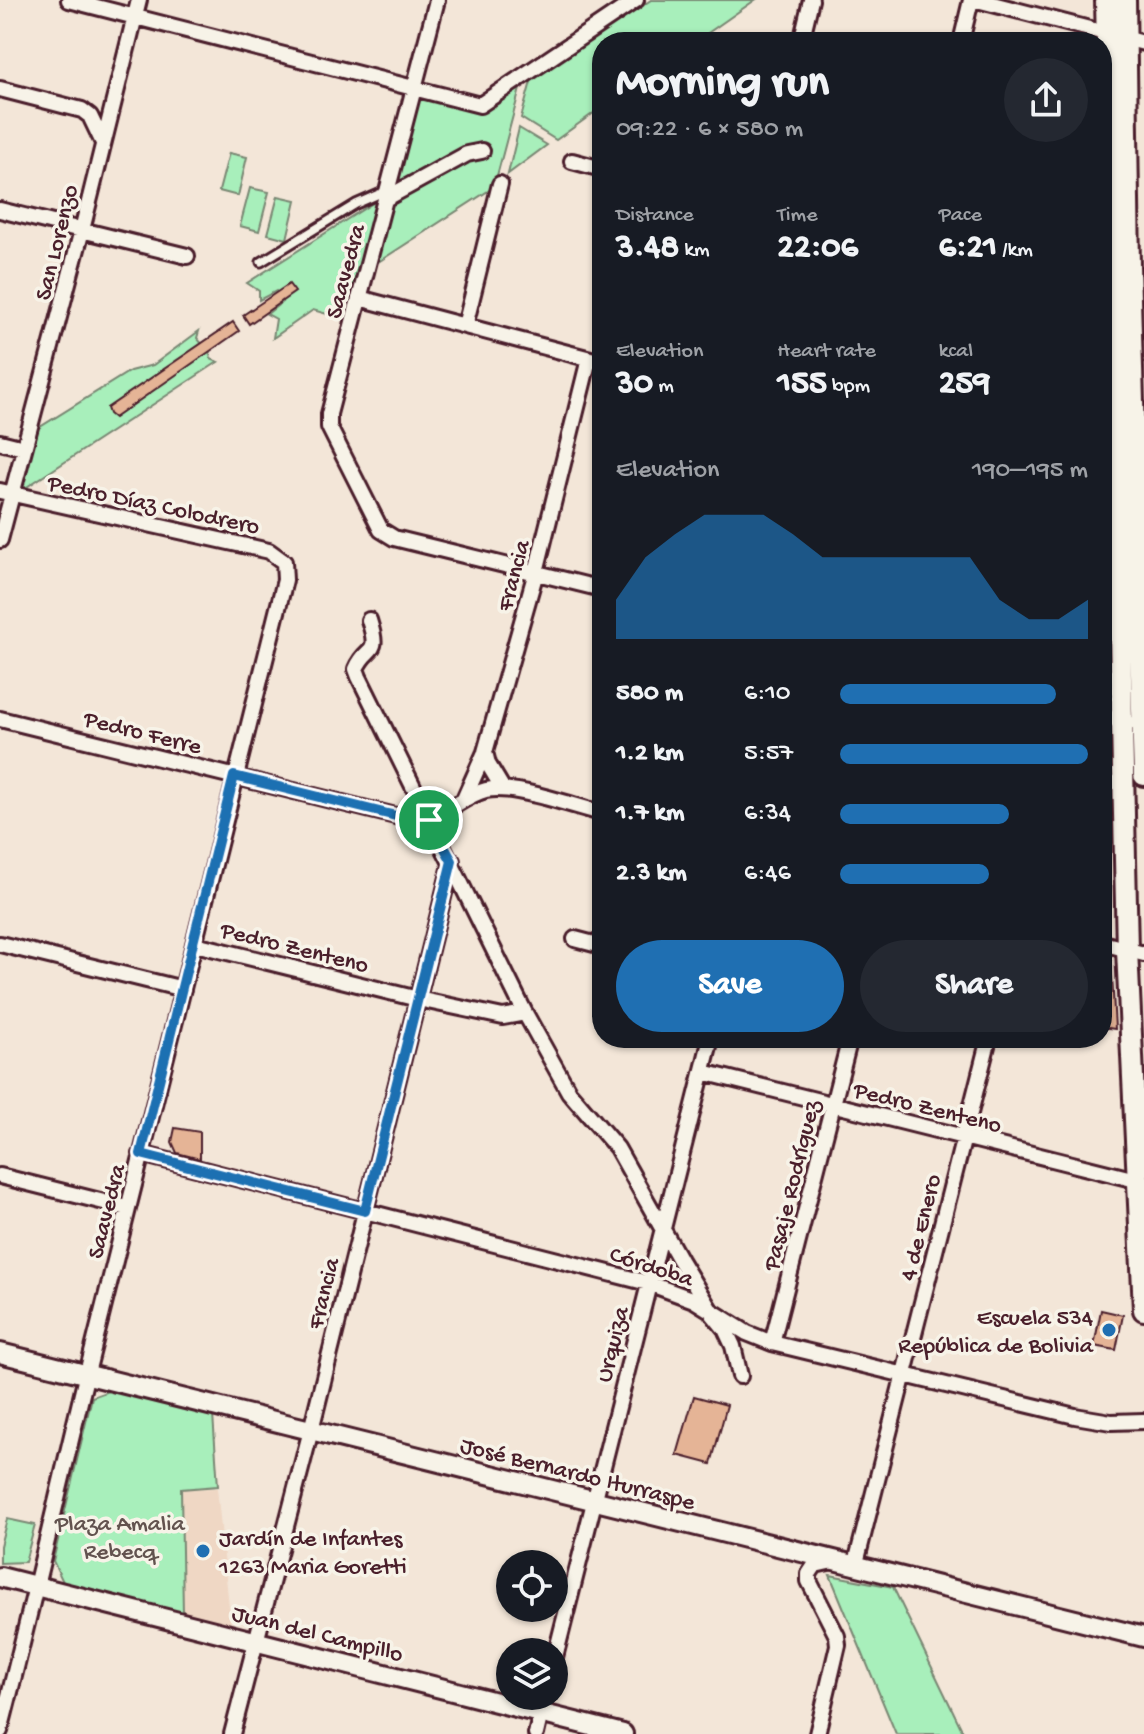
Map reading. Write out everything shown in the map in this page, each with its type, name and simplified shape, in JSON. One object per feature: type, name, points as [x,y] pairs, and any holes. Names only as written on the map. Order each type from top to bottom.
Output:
[{"type":"main road","points":[[1106,0],[1125,38]]},
{"type":"main road","points":[[1112,436],[1122,264],[1125,0]]},
{"type":"main road","points":[[1122,264],[1140,495],[1128,722],[1144,775]]},
{"type":"main road","points":[[1112,525],[1128,722],[1144,1310]]},
{"type":"street","points":[[69,0],[137,7],[480,105],[636,0]]},
{"type":"street","name":"Saavedra","points":[[437,0],[329,414],[329,427],[381,530],[394,538],[536,572]]},
{"type":"street","points":[[803,32],[811,0]]},
{"type":"street","points":[[963,32],[971,0]]},
{"type":"street","points":[[977,0],[1102,32]]},
{"type":"street","name":"San Lorenzo","points":[[0,540],[6,493],[24,448],[137,7]]},
{"type":"street","points":[[0,89],[82,110],[90,116],[102,141]]},
{"type":"street","points":[[386,194],[467,154],[482,151]]},
{"type":"street","points":[[572,161],[592,166]]},
{"type":"street","points":[[465,326],[500,184]]},
{"type":"street","points":[[0,210],[187,256]]},
{"type":"street","points":[[359,298],[592,359]]},
{"type":"street","name":"Francia","points":[[464,799],[485,752],[592,374]]},
{"type":"street","name":"Pedro Díaz Colodrero","points":[[0,442],[24,448]]},
{"type":"street","points":[[1112,489],[1140,495]]},
{"type":"street","name":"Pedro Díaz Colodrero","points":[[6,493],[269,551],[284,562]]},
{"type":"street","name":"Saavedra","points":[[0,1731],[285,580],[284,562]]},
{"type":"street","points":[[536,572],[592,586]]},
{"type":"street","points":[[369,620],[375,640],[373,648],[356,669],[429,820],[525,1013],[569,1092],[617,1148],[712,1313],[725,1329],[733,1346],[740,1376]]},
{"type":"street","name":"Pedro Ferre","points":[[0,719],[412,820],[429,820]]},
{"type":"street","points":[[485,752],[491,772],[503,789]]},
{"type":"street","points":[[429,820],[485,790],[503,789],[592,811]]},
{"type":"street","name":"Francia","points":[[232,1734],[452,861]]},
{"type":"street","points":[[575,939],[592,943]]},
{"type":"street","points":[[0,944],[183,989]]},
{"type":"street","name":"Pedro Zenteno","points":[[195,944],[503,1017],[525,1013]]},
{"type":"street","points":[[1112,946],[1135,952]]},
{"type":"street","name":"Urquiza","points":[[560,1638],[709,1048]]},
{"type":"street","name":"Pasaje Rodríguez","points":[[772,1343],[847,1048]]},
{"type":"street","name":"4 de Enero","points":[[855,1567],[986,1048]]},
{"type":"street","name":"Pedro Zenteno","points":[[703,1072],[1141,1181]]},
{"type":"street","name":"Córdoba","points":[[141,1154],[648,1283],[694,1300],[747,1333],[772,1343],[1075,1416],[1111,1422],[1144,1421]]},
{"type":"street","points":[[0,1176],[128,1208]]},
{"type":"street","name":"José Bernardo Iturraspe","points":[[0,1353],[1144,1637]]},
{"type":"street","points":[[817,1734],[838,1645],[837,1636],[809,1581],[809,1574],[815,1565],[833,1561]]},
{"type":"street","name":"Juan del Campillo","points":[[0,1577],[496,1694]]},
{"type":"street","points":[[536,1734],[542,1710]]},
{"type":"street","name":"Juan del Campillo","points":[[557,1710],[623,1734]]},
{"type":"lane","points":[[261,262],[356,204],[386,194]]},
{"type":"shaded area","name":"Jardín de Infantes 1263 Maria Goretti","points":[[217,1488],[231,1626],[183,1614],[181,1489]]},
{"type":"green space","points":[[651,0],[755,0],[709,32],[602,32]]},
{"type":"green space","points":[[592,39],[592,114],[556,140],[521,118],[532,78]]},
{"type":"green space","points":[[521,85],[494,187],[375,264],[418,96],[481,113]]},
{"type":"green space","points":[[519,128],[547,145],[508,174]]},
{"type":"green space","points":[[229,153],[247,157],[238,196],[219,191]]},
{"type":"green space","points":[[250,188],[269,192],[259,231],[240,226]]},
{"type":"green space","points":[[278,196],[296,200],[287,239],[268,234]]},
{"type":"green space","points":[[376,201],[345,319],[313,310],[273,338],[276,319],[267,314],[282,302],[276,291],[259,300],[259,291],[247,283]]},
{"type":"green space","points":[[199,331],[197,338],[210,353],[211,359],[218,362],[22,490],[37,429],[130,371],[153,365]]},
{"type":"green space","name":"Plaza Amalia Rebecq","points":[[111,1390],[213,1415],[218,1486],[181,1489],[183,1614],[64,1584],[53,1561],[92,1397]]},
{"type":"green space","points":[[7,1519],[35,1525],[25,1562],[0,1563],[0,1546]]},
{"type":"green space","points":[[830,1575],[893,1587],[964,1734],[896,1734]]},
{"type":"building","points":[[289,284],[295,292],[249,324],[243,315]]},
{"type":"building","points":[[233,322],[239,331],[114,418],[109,414],[107,408]]},
{"type":"building","points":[[1112,975],[1115,1029],[1112,1029]]},
{"type":"building","points":[[175,1128],[200,1132],[200,1159],[177,1153],[172,1142]]},
{"type":"building","name":"Escuela 534 República de Bolivia","points":[[1101,1310],[1123,1315],[1116,1350],[1094,1346]]},
{"type":"building","points":[[694,1396],[727,1405],[711,1464],[677,1455]]},
{"type":"place","name":"Escuela 534 República de Bolivia","points":[[1109,1330]]},
{"type":"place","name":"Jardín de Infantes 1263 Maria Goretti","points":[[203,1551]]},
{"type":"route","points":[[234,776],[412,820],[429,820],[452,861],[365,1211],[141,1154],[234,776]]}]
